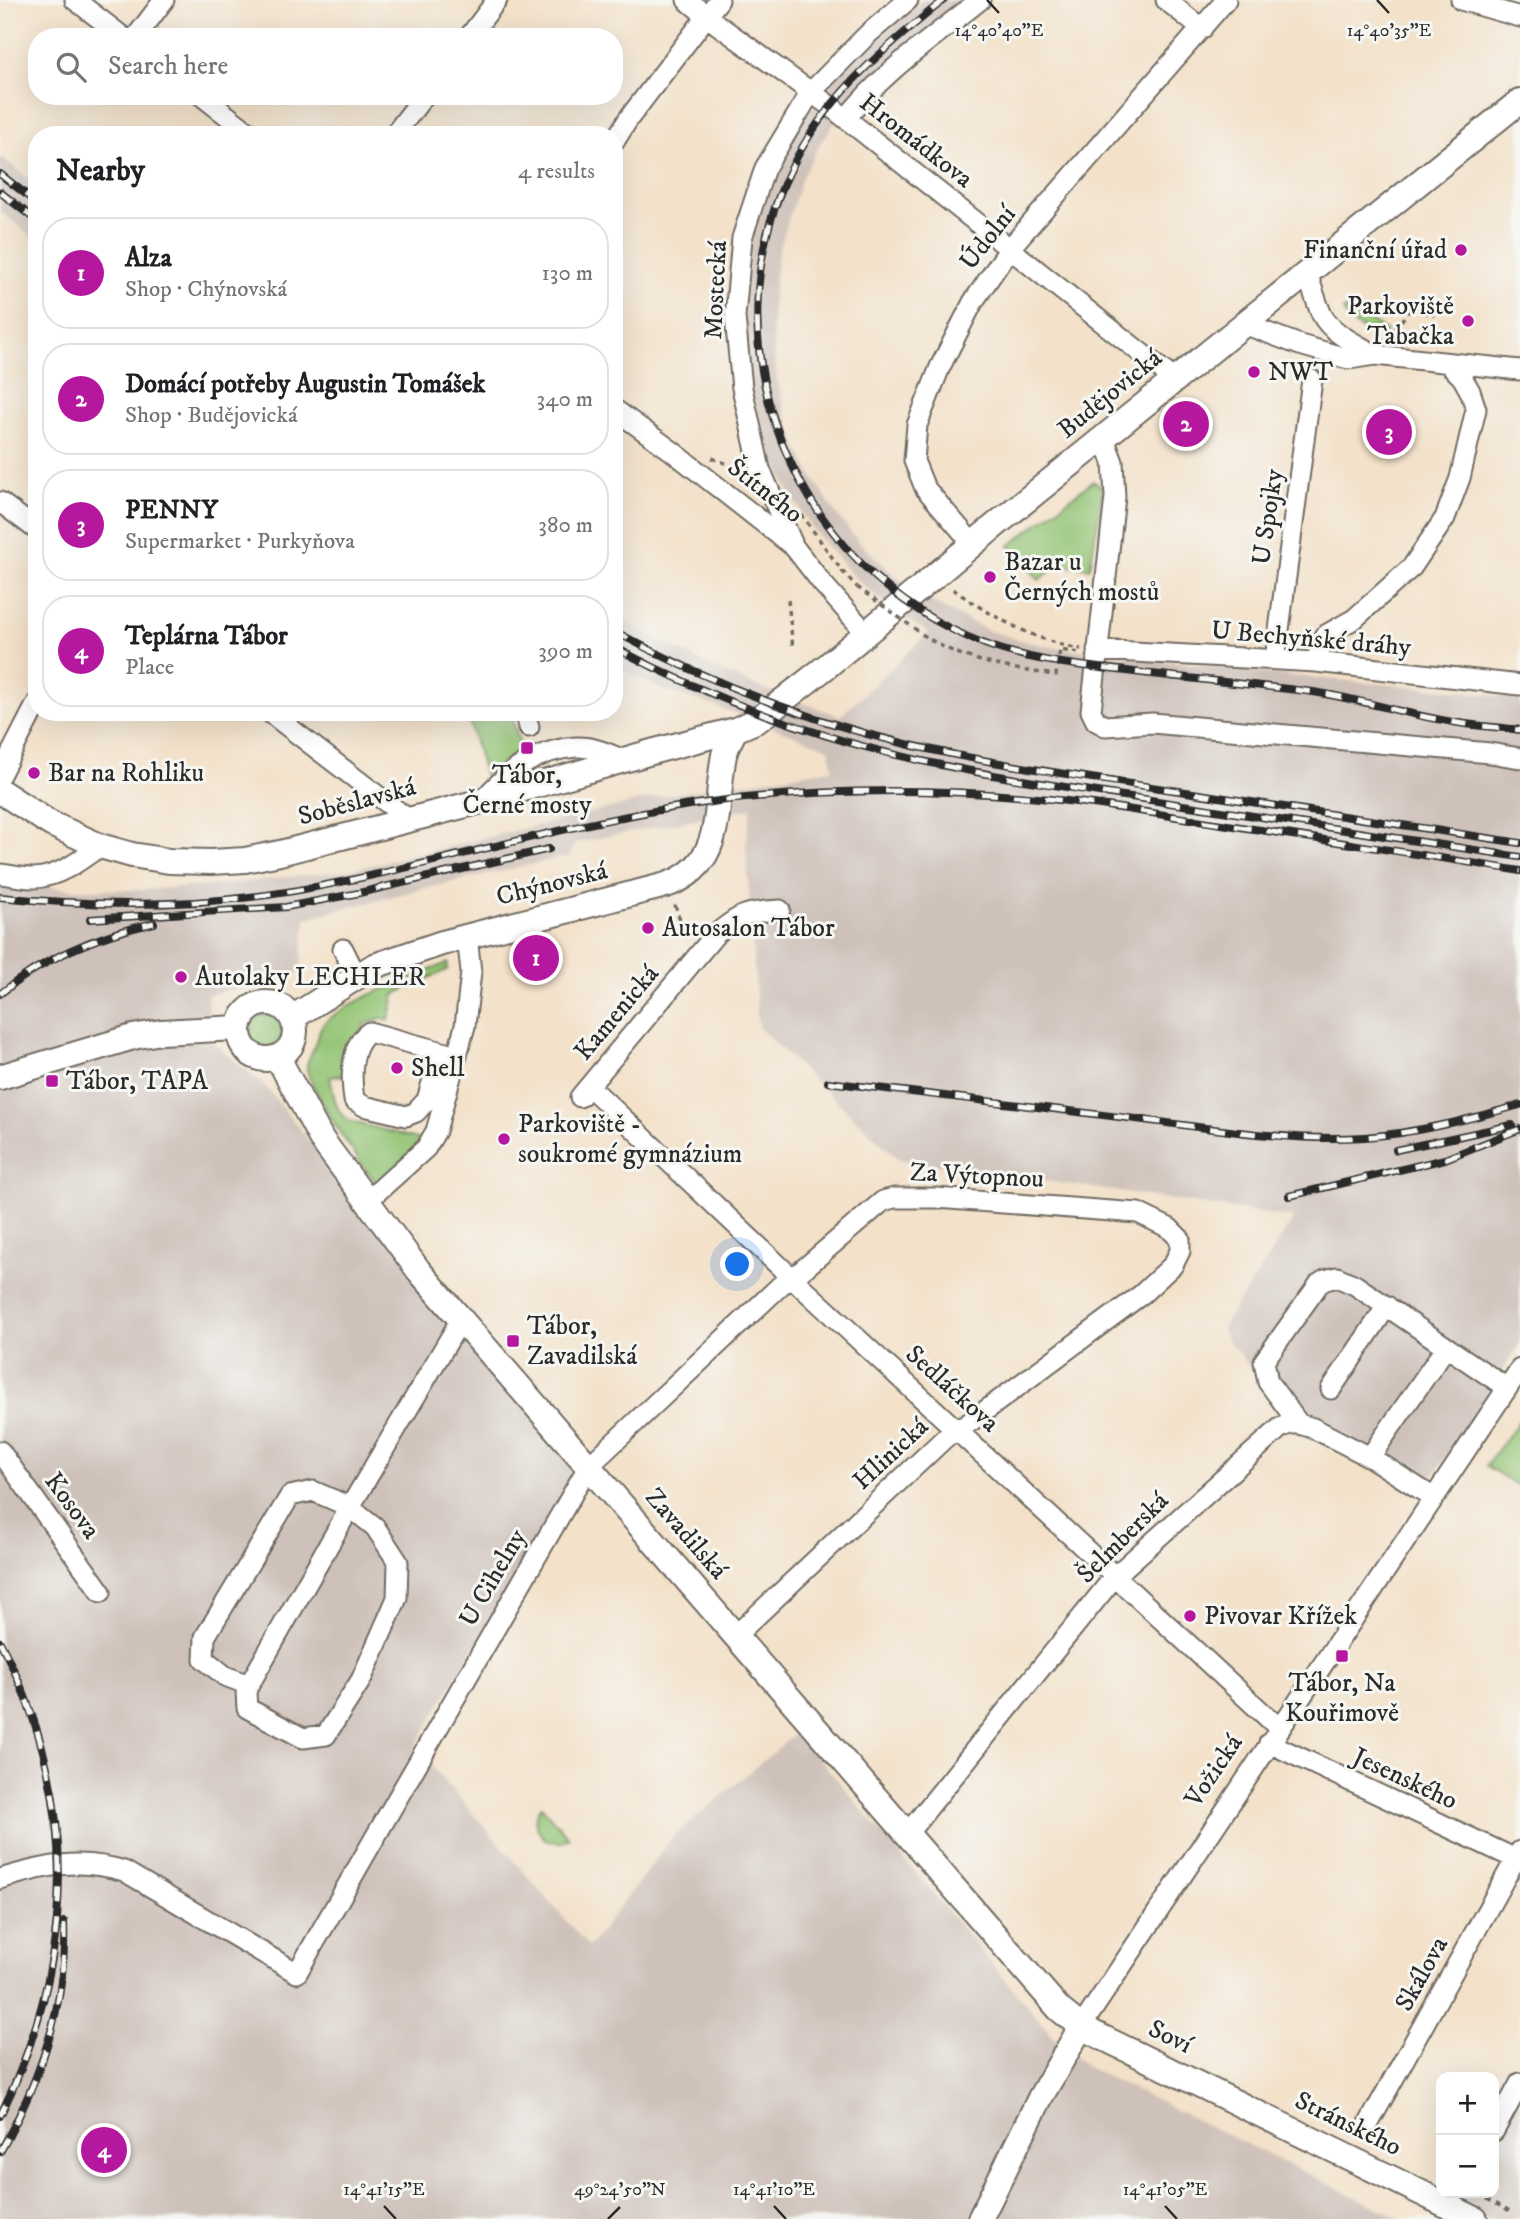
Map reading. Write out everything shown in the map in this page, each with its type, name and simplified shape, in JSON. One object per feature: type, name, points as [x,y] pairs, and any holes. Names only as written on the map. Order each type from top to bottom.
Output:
[{"type":"main road","name":"Budějovická","points":[[735,730],[758,720],[1520,101]]},
{"type":"main road","name":"Soběslavská","points":[[0,791],[51,824],[100,846],[169,861],[245,860],[482,801],[735,730]]},
{"type":"main road","name":"Chýnovská","points":[[292,1018],[374,966],[467,936],[666,885],[686,875],[699,862],[713,839],[717,826],[725,751],[735,730]]},
{"type":"main road","points":[[270,1003],[279,1006],[292,1018],[295,1036],[292,1045],[278,1058],[268,1060],[250,1054],[243,1047],[239,1028],[246,1012],[261,1004],[270,1003]]},
{"type":"main road","points":[[0,1077],[134,1037],[161,1032],[239,1028]]},
{"type":"main road","name":"Zavadilská","points":[[278,1058],[322,1140],[419,1271],[1059,2009],[1081,2027]]},
{"type":"main road","name":"Soví","points":[[1081,2027],[1233,2101]]},
{"type":"main road","name":"Vožická","points":[[980,2219],[1041,2096],[1081,2027]]},
{"type":"main road","name":"Stránského","points":[[1233,2101],[1478,2208]]},
{"type":"street","points":[[75,0],[111,28]]},
{"type":"street","points":[[143,28],[164,0]]},
{"type":"street","points":[[476,28],[497,0]]},
{"type":"street","name":"Hromádkova","points":[[687,0],[846,119],[1175,380]]},
{"type":"street","points":[[623,128],[719,0]]},
{"type":"street","name":"Mostecká","points":[[794,547],[760,469],[742,388],[735,317],[742,238],[765,168],[811,92],[868,34],[908,0]]},
{"type":"street","points":[[846,119],[864,97],[887,76],[980,0]]},
{"type":"street","points":[[1166,0],[1202,29]]},
{"type":"street","name":"Údolní","points":[[973,544],[925,488],[914,461],[917,425],[940,367],[973,302],[1010,248],[1226,0]]},
{"type":"street","points":[[1461,0],[1520,17]]},
{"type":"street","points":[[214,105],[240,126]]},
{"type":"street","points":[[401,126],[417,105]]},
{"type":"street","points":[[1307,273],[1323,317],[1336,331],[1375,355]]},
{"type":"street","points":[[1244,324],[1349,359],[1375,355],[1520,370]]},
{"type":"street","points":[[1316,662],[1324,636],[1354,619],[1412,567],[1445,518],[1460,478],[1476,409],[1462,377],[1448,363]]},
{"type":"street","name":"U Spojky","points":[[1275,660],[1312,380]]},
{"type":"street","name":"Štítného","points":[[623,416],[794,547],[866,633]]},
{"type":"street","points":[[1104,438],[1113,462],[1115,497],[1090,650],[1091,711],[1096,721],[1105,726],[1152,723],[1490,753],[1520,758]]},
{"type":"street","points":[[0,502],[28,523]]},
{"type":"street","name":"U Bechyňské dráhy","points":[[1090,650],[1316,662],[1520,685]]},
{"type":"street","points":[[0,775],[28,721]]},
{"type":"street","points":[[281,721],[408,819]]},
{"type":"street","points":[[0,874],[35,878],[57,873],[76,864],[100,846]]},
{"type":"street","name":"Kamenická","points":[[585,1092],[715,936],[735,918],[750,912],[780,910]]},
{"type":"street","points":[[449,1054],[369,1032],[357,1049],[351,1076],[354,1100],[364,1106],[407,1116],[416,1112],[427,1100],[465,1026],[470,991],[467,936]]},
{"type":"street","points":[[343,949],[357,977]]},
{"type":"street","points":[[366,1202],[432,1141],[449,1085],[449,1054]]},
{"type":"street","name":"Sedláčkova","points":[[585,1092],[792,1278],[1115,1576],[1274,1735]]},
{"type":"street","name":"Za Výtopnou","points":[[792,1278],[883,1201],[894,1198],[936,1198],[1138,1213],[1169,1228],[1180,1240]]},
{"type":"street","name":"Hlinická","points":[[735,1636],[946,1437],[1142,1294],[1173,1265],[1180,1251],[1180,1240]]},
{"type":"street","name":"U Cihelny","points":[[0,1879],[68,1863],[103,1865],[124,1871],[297,1973],[588,1467],[781,1285],[792,1278]]},
{"type":"street","points":[[1434,1497],[1370,1457],[1328,1435],[1298,1424],[1268,1382],[1264,1361],[1315,1287],[1332,1278],[1345,1279],[1507,1388]]},
{"type":"street","points":[[1331,1389],[1387,1306]]},
{"type":"street","points":[[248,1685],[225,1676],[204,1659],[205,1637],[290,1496],[313,1491],[350,1507],[375,1527],[398,1562],[397,1598],[361,1680],[326,1735],[303,1738],[247,1708],[248,1685],[350,1507],[460,1320]]},
{"type":"street","points":[[1370,1457],[1446,1346]]},
{"type":"street","name":"Vožická","points":[[1081,2027],[1520,1369]]},
{"type":"street","name":"Šelmberská","points":[[906,1834],[1115,1576],[1280,1428],[1298,1424]]},
{"type":"street","name":"Kosova","points":[[0,1451],[101,1592]]},
{"type":"street","name":"Jesenského","points":[[1274,1735],[1519,1857]]},
{"type":"street","name":"Skálova","points":[[1369,2123],[1519,1857]]},
{"type":"street","points":[[1499,2126],[1514,2109],[1520,2083]]},
{"type":"path","points":[[1395,329],[1411,308],[1434,316]]},
{"type":"path","points":[[799,511],[842,571],[858,587],[942,647],[1004,666],[1056,676],[1060,650],[1083,653],[1090,650]]},
{"type":"path","points":[[950,587],[997,616],[1035,635],[1090,650]]},
{"type":"path","points":[[788,600],[793,649]]},
{"type":"path","points":[[669,902],[676,906],[694,962]]},
{"type":"path","points":[[1478,2208],[1510,2211]]},
{"type":"shaded area","points":[[923,0],[967,0],[841,114],[821,142],[802,177],[779,249],[775,277],[772,308],[777,380],[798,448],[837,515],[859,542],[894,575],[933,603],[990,631],[1051,647],[1261,673],[1520,699],[1520,1343],[1426,1487],[1261,1380],[1221,1329],[1294,1218],[898,1159],[758,1027],[746,844],[751,808],[575,843],[569,856],[306,918],[300,972],[207,995],[212,1042],[265,1086],[579,1471],[415,1747],[589,1947],[672,1838],[797,1732],[1056,2040],[1087,2067],[1401,2219],[0,2219],[0,882],[72,889],[135,890],[223,885],[350,870],[666,795],[833,769],[829,748],[701,701],[664,691],[623,670],[623,621],[715,669],[840,716],[929,633],[891,609],[852,575],[814,531],[791,495],[773,459],[750,385],[744,307],[751,243],[776,166],[797,128],[836,76]]},
{"type":"shaded area","points":[[0,156],[28,178],[28,233],[0,211]]},
{"type":"shaded area","points":[[1520,2071],[1520,2219],[1446,2219],[1456,2198],[1499,2198],[1499,2113]]},
{"type":"green space","points":[[1356,306],[1386,331],[1385,334],[1366,330],[1350,321],[1343,310]]},
{"type":"green space","points":[[1093,481],[1103,488],[1090,568],[1060,564],[1039,580],[1009,546]]},
{"type":"green space","points":[[469,721],[513,721],[521,748],[485,777]]},
{"type":"green space","points":[[448,963],[445,971],[395,995],[389,1020],[381,1018],[365,1024],[343,1075],[330,1077],[337,1107],[349,1121],[422,1140],[378,1185],[347,1144],[327,1111],[309,1078],[308,1062],[321,1028],[333,1016],[382,990]]},
{"type":"green space","points":[[266,1015],[278,1019],[282,1031],[278,1043],[266,1047],[254,1043],[250,1031],[254,1019]]},
{"type":"green space","points":[[1520,1420],[1520,1487],[1486,1466]]},
{"type":"green space","points":[[541,1806],[569,1838],[561,1842],[547,1841],[543,1837],[535,1820]]},
{"type":"railway","points":[[944,0],[882,52],[827,111],[797,157],[769,228],[758,300],[762,373],[782,442],[815,506],[861,563],[918,610],[1001,650],[1067,664],[1313,692],[1435,719],[1520,730]]},
{"type":"railway","points":[[0,174],[28,196]]},
{"type":"railway","points":[[0,192],[28,214]]},
{"type":"railway","points":[[623,636],[696,672],[780,706],[912,745],[1042,770],[1520,843]]},
{"type":"railway","points":[[623,652],[692,685],[773,718],[899,756],[1027,781],[1520,857]]},
{"type":"railway","points":[[0,897],[73,903],[146,904],[257,896],[350,880],[575,827],[689,805],[789,794],[876,791],[1007,795],[1093,804],[1520,871]]},
{"type":"railway","points":[[90,919],[286,907],[549,849]]},
{"type":"railway","points":[[0,994],[35,969],[73,950],[113,934],[154,923]]},
{"type":"railway","points":[[828,1082],[1226,1131],[1310,1138],[1365,1137],[1424,1129],[1520,1105]]},
{"type":"railway","points":[[1396,1150],[1512,1125]]},
{"type":"railway","points":[[1289,1196],[1445,1159],[1520,1129]]},
{"type":"railway","points":[[0,1642],[26,1700],[45,1759],[56,1819],[59,1879],[55,1939],[43,1998],[25,2058],[0,2116]]},
{"type":"railway","points":[[0,2152],[39,2070],[56,2013],[64,1953],[64,1922]]},
{"type":"place","name":"Finanční úřad","points":[[1461,250]]},
{"type":"place","name":"Parkoviště Tabačka","points":[[1468,321]]},
{"type":"place","name":"NWT","points":[[1254,372]]},
{"type":"place","name":"Domácí potřeby Augustin Tomášek","points":[[1186,424]]},
{"type":"place","name":"PENNY","points":[[1389,432]]},
{"type":"place","name":"Bazar u Černých mostů","points":[[990,577]]},
{"type":"place","name":"Tábor, Černé mosty","points":[[527,748]]},
{"type":"place","name":"Bar na Rohliku","points":[[34,773]]},
{"type":"place","name":"Autosalon Tábor","points":[[648,928]]},
{"type":"place","name":"Alza","points":[[536,958]]},
{"type":"place","name":"Autolaky LECHLER","points":[[181,977]]},
{"type":"place","name":"Shell","points":[[397,1068]]},
{"type":"place","name":"Tábor, TAPA","points":[[52,1081]]},
{"type":"place","name":"Parkoviště - soukromé gymnázium","points":[[504,1139]]},
{"type":"place","name":"Tábor, Zavadilská","points":[[513,1341]]},
{"type":"place","name":"Pivovar Křížek","points":[[1190,1616]]},
{"type":"place","name":"Tábor, Na Kouřimově","points":[[1342,1656]]},
{"type":"place","name":"Teplárna Tábor","points":[[104,2150]]}]
